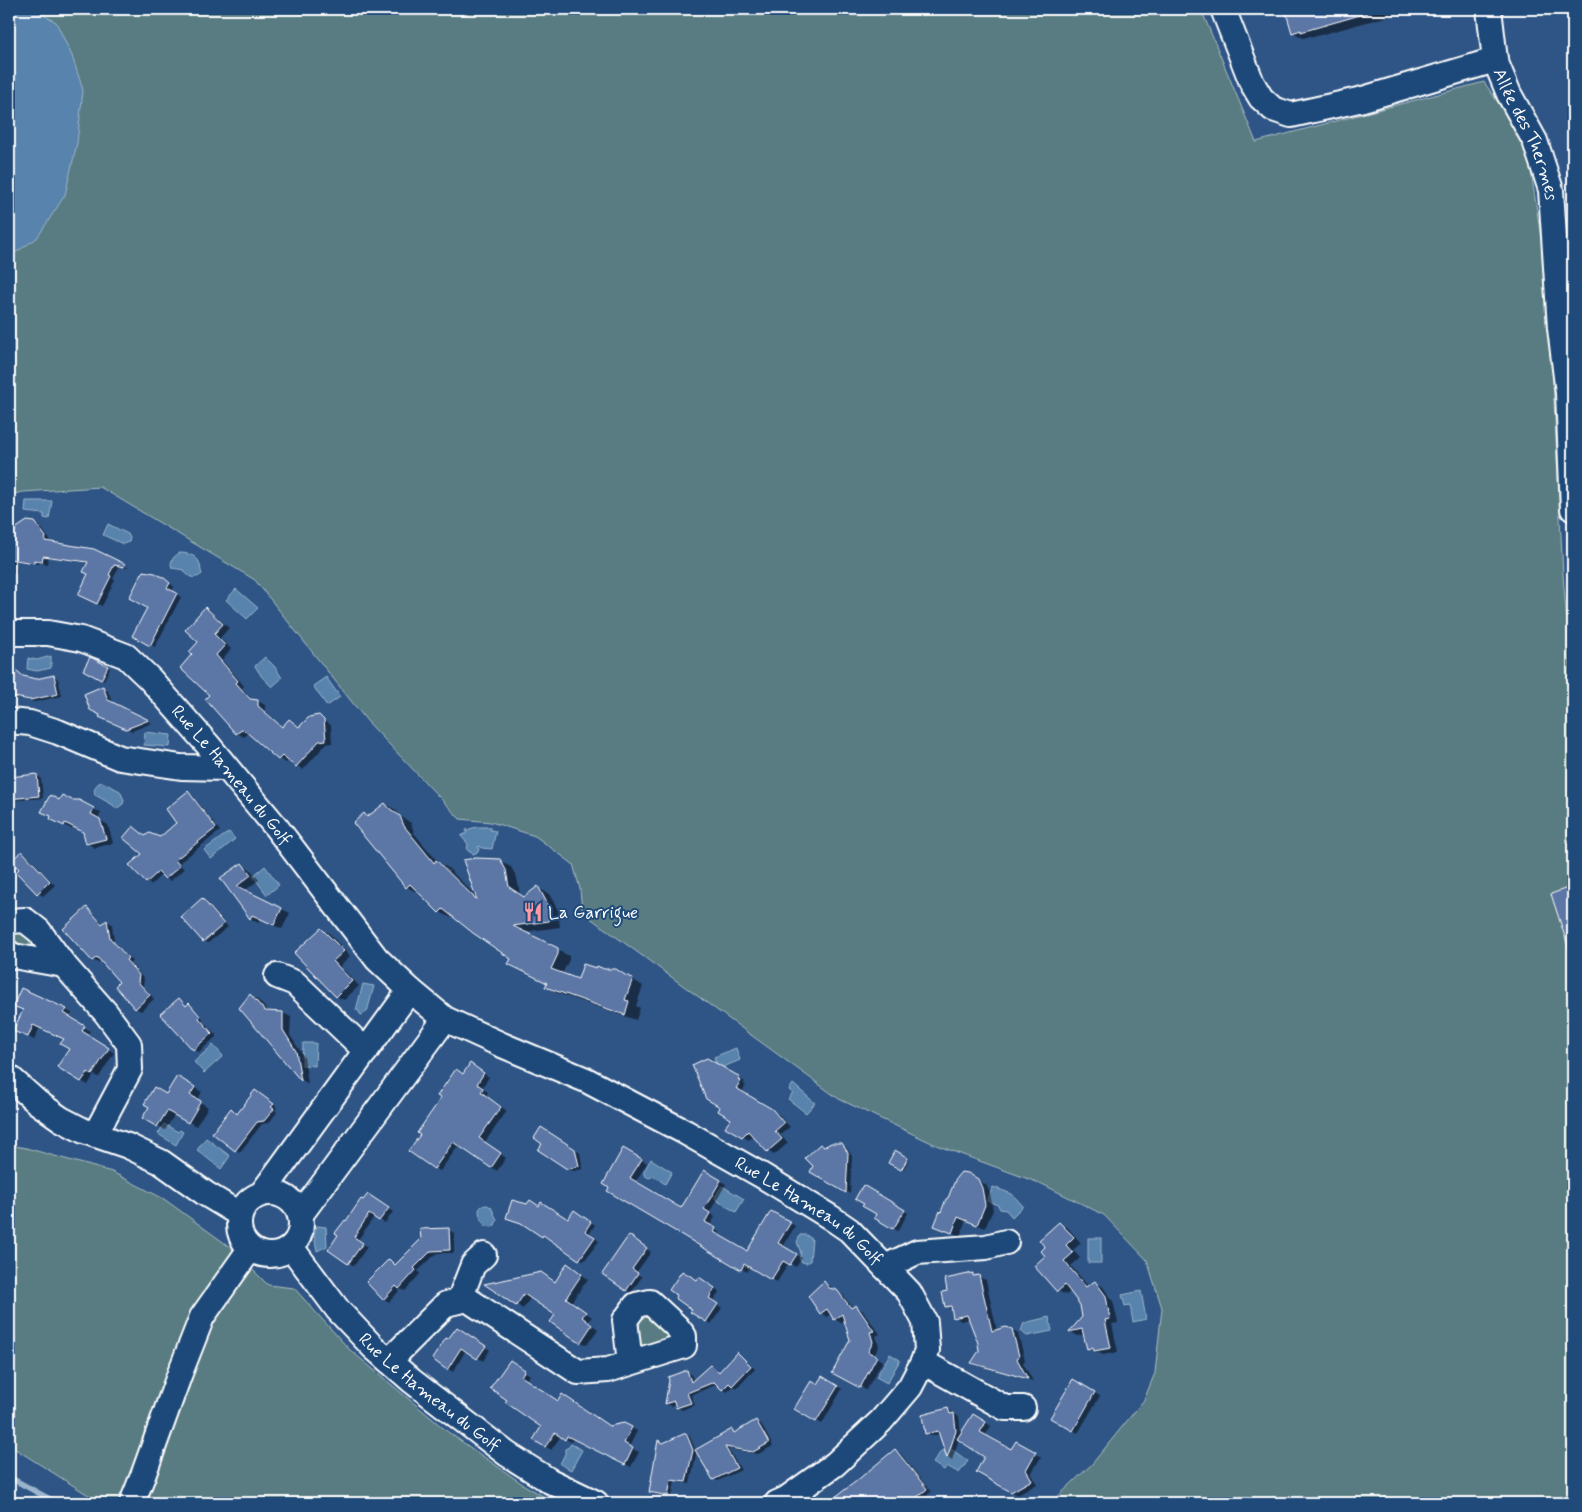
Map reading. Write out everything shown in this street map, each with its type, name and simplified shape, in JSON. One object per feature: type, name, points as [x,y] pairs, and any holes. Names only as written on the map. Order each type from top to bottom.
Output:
[{"type":"street","name":"Allée des Thermes","points":[[1223,9],[1252,83],[1261,98],[1273,109],[1291,116],[1363,99],[1495,60]]},
{"type":"street","name":"Allée des Thermes","points":[[1489,9],[1495,60],[1509,94],[1535,141],[1551,190],[1560,328],[1568,393],[1573,509]]},
{"type":"street","name":"Rue Le Hameau du Golf","points":[[9,633],[48,632],[81,639],[126,656],[150,679],[208,746],[276,828],[378,958],[410,990],[446,1018],[502,1045],[586,1080],[693,1137],[830,1217],[849,1230],[909,1292],[925,1322],[927,1350],[910,1387],[881,1421],[835,1464],[786,1499],[777,1503]]},
{"type":"street","points":[[9,721],[30,723],[58,732],[120,758],[180,767],[226,768]]},
{"type":"street","points":[[9,921],[25,920],[39,931],[64,965],[106,1013],[129,1044],[130,1069],[96,1135]]},
{"type":"street","points":[[9,953],[13,956],[64,965]]},
{"type":"street","points":[[277,976],[295,983],[366,1052]]},
{"type":"street","points":[[263,1192],[279,1192],[292,1200],[300,1214],[301,1232],[291,1247],[278,1255],[264,1255],[250,1249],[242,1239],[238,1226],[239,1214],[248,1200],[263,1192],[410,990]]},
{"type":"street","points":[[300,1214],[446,1018]]},
{"type":"street","points":[[9,1077],[37,1102],[61,1119],[84,1131],[128,1146],[161,1162],[206,1194],[239,1214]]},
{"type":"street","points":[[885,1267],[918,1252],[986,1247],[1006,1242]]},
{"type":"street","name":"Rue Le Hameau du Golf","points":[[291,1247],[338,1310],[373,1347],[412,1381],[507,1454],[550,1481],[596,1503]]},
{"type":"street","points":[[132,1503],[202,1318],[250,1249]]},
{"type":"street","points":[[459,1301],[473,1265],[484,1254]]},
{"type":"street","points":[[389,1361],[446,1304],[467,1299],[578,1372],[608,1370],[630,1363]]},
{"type":"street","points":[[923,1362],[1005,1408],[1023,1408]]},
{"type":"green space","points":[[9,9],[1201,9],[1256,142],[1484,82],[1527,145],[1548,284],[1563,575],[1573,695],[1573,1503],[1051,1503],[1092,1464],[1144,1400],[1155,1373],[1162,1308],[1147,1260],[1104,1215],[1042,1184],[936,1145],[839,1099],[582,912],[580,889],[573,864],[535,836],[491,822],[460,819],[367,721],[255,580],[100,487],[23,492],[9,495]]},
{"type":"green space","points":[[14,927],[41,946],[37,954],[9,942],[9,933]]},
{"type":"green space","points":[[9,1145],[112,1172],[164,1199],[230,1247],[268,1285],[294,1288],[349,1349],[448,1432],[524,1485],[555,1503],[101,1503],[9,1445]]},
{"type":"green space","points":[[644,1312],[670,1331],[672,1340],[643,1353],[640,1344],[639,1318]]},
{"type":"water","points":[[9,9],[33,9],[56,22],[72,56],[83,90],[77,143],[65,195],[37,238],[9,257]]},
{"type":"water","points":[[26,501],[52,501],[49,519],[44,518],[44,514],[25,512]]},
{"type":"water","points":[[108,524],[128,534],[129,542],[123,544],[103,535]]},
{"type":"water","points":[[180,553],[196,558],[200,564],[202,574],[192,577],[184,570],[172,568],[171,563],[173,559]]},
{"type":"water","points":[[236,589],[258,608],[247,619],[226,600]]},
{"type":"water","points":[[51,656],[51,668],[37,671],[27,669],[28,658],[37,660]]},
{"type":"water","points":[[265,657],[282,678],[272,687],[255,666]]},
{"type":"water","points":[[326,677],[340,697],[327,706],[313,686]]},
{"type":"water","points":[[145,732],[171,735],[170,747],[144,745]]},
{"type":"water","points":[[102,782],[120,791],[124,800],[123,804],[116,809],[113,805],[95,795],[96,787]]},
{"type":"water","points":[[477,827],[490,827],[490,830],[496,831],[492,849],[479,846],[478,852],[473,854],[467,850],[468,844],[461,836],[467,833],[466,830]]},
{"type":"water","points":[[229,832],[235,839],[211,859],[204,850]]},
{"type":"water","points":[[265,866],[279,885],[267,895],[253,876]]},
{"type":"water","points":[[363,984],[374,986],[367,1012],[362,1015],[356,1010]]},
{"type":"water","points":[[303,1043],[316,1043],[315,1066],[302,1065]]},
{"type":"water","points":[[213,1045],[223,1056],[204,1073],[194,1062]]},
{"type":"water","points":[[736,1048],[740,1060],[721,1068],[718,1067],[714,1057]]},
{"type":"water","points":[[793,1084],[815,1103],[806,1113],[788,1099],[793,1093],[789,1090]]},
{"type":"water","points":[[164,1124],[178,1132],[180,1130],[183,1132],[176,1145],[158,1134]]},
{"type":"water","points":[[206,1138],[230,1156],[221,1169],[197,1150]]},
{"type":"water","points":[[651,1159],[672,1172],[665,1184],[654,1176],[649,1178],[644,1175],[644,1171]]},
{"type":"water","points":[[722,1186],[744,1199],[736,1212],[716,1200],[715,1197]]},
{"type":"water","points":[[993,1187],[1012,1194],[1023,1206],[1012,1217],[1006,1210],[1000,1209],[998,1205],[987,1201]]},
{"type":"water","points":[[487,1205],[491,1207],[497,1220],[492,1227],[485,1226],[479,1213],[480,1208]]},
{"type":"water","points":[[317,1226],[326,1227],[327,1246],[317,1251],[314,1235]]},
{"type":"water","points":[[800,1235],[806,1235],[812,1239],[810,1261],[806,1263],[799,1259],[801,1253],[797,1242]]},
{"type":"water","points":[[1088,1238],[1101,1238],[1101,1263],[1088,1263]]},
{"type":"water","points":[[1141,1291],[1146,1319],[1133,1322],[1130,1305],[1125,1306],[1122,1295]]},
{"type":"water","points":[[1049,1317],[1052,1331],[1027,1336],[1021,1331],[1024,1323]]},
{"type":"water","points":[[890,1354],[900,1360],[887,1383],[876,1377]]},
{"type":"water","points":[[571,1444],[582,1450],[571,1470],[560,1464],[565,1454],[565,1449]]},
{"type":"water","points":[[951,1449],[968,1461],[959,1473],[947,1466],[944,1470],[933,1463],[942,1450],[948,1454]]},
{"type":"building","points":[[1285,9],[1367,9],[1367,13],[1292,33]]},
{"type":"building","points":[[27,521],[35,522],[46,537],[45,541],[94,549],[125,564],[124,567],[114,565],[109,575],[111,576],[97,604],[78,595],[88,574],[83,572],[88,562],[43,556],[42,562],[34,560],[34,563],[9,559],[12,531]]},
{"type":"building","points":[[143,571],[155,573],[164,578],[170,583],[167,588],[177,593],[150,646],[132,636],[147,608],[129,598]]},
{"type":"building","points":[[205,607],[223,624],[214,634],[225,645],[216,655],[238,681],[236,683],[250,699],[258,700],[258,706],[282,727],[289,719],[299,727],[309,717],[319,715],[324,720],[326,740],[319,741],[296,767],[282,756],[278,760],[243,729],[236,734],[205,699],[209,695],[180,668],[192,654],[189,652],[198,642],[185,630]]},
{"type":"building","points":[[90,657],[108,666],[101,680],[83,670]]},
{"type":"building","points":[[9,664],[23,676],[36,679],[54,675],[58,694],[30,700],[9,696]]},
{"type":"building","points":[[103,686],[108,700],[149,720],[126,729],[99,717],[100,715],[90,710],[84,694]]},
{"type":"building","points":[[37,774],[39,796],[9,799],[9,777]]},
{"type":"building","points":[[188,791],[216,828],[175,860],[180,866],[165,879],[158,872],[146,883],[129,865],[142,854],[123,838],[133,826],[145,836],[149,833],[160,837],[176,823],[166,809]]},
{"type":"building","points":[[50,795],[59,800],[62,795],[72,800],[79,800],[94,808],[91,814],[100,819],[106,839],[86,844],[83,832],[65,823],[64,826],[50,819],[51,816],[41,812]]},
{"type":"building","points":[[385,803],[400,816],[404,826],[434,863],[436,860],[477,900],[463,860],[476,858],[500,859],[506,870],[509,887],[524,897],[538,886],[547,903],[549,921],[513,926],[558,948],[558,954],[551,969],[578,979],[583,964],[596,968],[597,966],[604,969],[616,969],[633,978],[625,1000],[629,1001],[625,1015],[545,987],[547,983],[508,964],[511,959],[473,933],[443,909],[439,913],[410,884],[406,888],[353,823],[364,813],[367,817]]},
{"type":"building","points":[[22,851],[50,881],[37,894],[16,872],[19,869],[11,861]]},
{"type":"building","points":[[242,863],[251,875],[237,886],[282,908],[274,925],[252,915],[250,919],[220,878]]},
{"type":"building","points":[[1573,886],[1573,952],[1570,952],[1551,894]]},
{"type":"building","points":[[202,898],[224,924],[203,942],[181,917]]},
{"type":"building","points":[[87,907],[102,924],[107,920],[110,938],[128,958],[126,960],[139,975],[138,982],[150,995],[135,1009],[115,986],[119,982],[97,957],[92,961],[63,929]]},
{"type":"building","points":[[321,928],[344,951],[333,961],[352,981],[336,997],[294,953]]},
{"type":"building","points":[[21,988],[67,1009],[64,1013],[85,1026],[82,1031],[109,1048],[92,1075],[88,1072],[81,1082],[57,1067],[69,1049],[60,1044],[64,1039],[33,1025],[28,1037],[13,1031],[23,1010],[13,1006]]},
{"type":"building","points":[[250,994],[265,1011],[283,1012],[283,1030],[296,1051],[301,1081],[239,1008]]},
{"type":"building","points":[[179,998],[186,1006],[189,1003],[212,1033],[193,1050],[160,1014]]},
{"type":"building","points":[[707,1058],[740,1077],[738,1080],[741,1081],[736,1088],[772,1109],[784,1123],[775,1131],[782,1139],[767,1152],[748,1131],[742,1137],[725,1127],[731,1119],[718,1111],[720,1107],[706,1099],[692,1065]]},
{"type":"building","points":[[470,1063],[484,1073],[477,1084],[483,1088],[481,1092],[501,1107],[479,1138],[501,1153],[491,1168],[453,1142],[434,1169],[408,1151],[420,1135],[417,1133],[441,1098],[437,1096],[456,1069],[463,1074]]},
{"type":"building","points":[[177,1076],[195,1087],[190,1095],[201,1101],[188,1123],[167,1111],[157,1127],[142,1118],[149,1107],[144,1104],[154,1087],[166,1094]]},
{"type":"building","points":[[255,1090],[274,1104],[271,1107],[274,1109],[264,1121],[257,1122],[235,1151],[212,1133],[231,1108],[237,1114]]},
{"type":"building","points":[[541,1127],[575,1149],[579,1166],[567,1169],[538,1150],[542,1144],[534,1138]]},
{"type":"building","points":[[831,1143],[842,1143],[848,1153],[846,1193],[810,1172],[813,1166],[805,1158],[820,1144],[824,1147]]},
{"type":"building","points":[[623,1148],[642,1159],[630,1178],[681,1208],[704,1170],[721,1180],[704,1209],[710,1213],[705,1222],[716,1228],[714,1232],[747,1251],[771,1211],[791,1222],[778,1243],[797,1254],[790,1265],[783,1261],[771,1280],[744,1264],[741,1270],[607,1191],[609,1188],[603,1184]]},
{"type":"building","points":[[895,1150],[908,1158],[901,1170],[888,1163]]},
{"type":"building","points":[[961,1172],[968,1173],[978,1179],[982,1188],[985,1205],[977,1225],[958,1217],[952,1233],[934,1226],[956,1178]]},
{"type":"building","points":[[863,1185],[905,1210],[893,1229],[874,1218],[876,1214],[862,1206],[864,1204],[855,1199]]},
{"type":"building","points":[[368,1194],[389,1208],[379,1221],[369,1214],[354,1237],[363,1243],[348,1264],[328,1250],[338,1235],[335,1233],[361,1199],[363,1200]]},
{"type":"building","points":[[512,1200],[527,1204],[530,1200],[539,1206],[541,1202],[568,1219],[574,1210],[591,1222],[585,1231],[595,1237],[579,1260],[543,1235],[542,1237],[521,1223],[506,1218]]},
{"type":"building","points":[[1059,1222],[1074,1237],[1066,1245],[1073,1253],[1064,1261],[1086,1287],[1095,1281],[1106,1296],[1110,1319],[1105,1320],[1111,1348],[1094,1351],[1093,1347],[1087,1349],[1082,1329],[1069,1332],[1082,1317],[1080,1305],[1065,1285],[1057,1292],[1034,1266],[1045,1256],[1041,1251],[1045,1247],[1039,1240]]},
{"type":"building","points":[[449,1228],[450,1250],[431,1251],[414,1268],[416,1270],[399,1289],[396,1286],[383,1300],[366,1282],[389,1259],[395,1265],[421,1239],[420,1229]]},
{"type":"building","points":[[629,1235],[647,1248],[632,1269],[638,1273],[626,1291],[602,1274]]},
{"type":"building","points":[[567,1263],[582,1274],[566,1298],[586,1312],[582,1317],[592,1325],[580,1343],[550,1322],[555,1315],[524,1294],[516,1306],[484,1284],[541,1272],[555,1282]]},
{"type":"building","points":[[682,1271],[697,1280],[699,1277],[715,1288],[709,1298],[718,1304],[706,1322],[690,1312],[692,1310],[675,1298],[676,1295],[669,1290]]},
{"type":"building","points":[[973,1273],[973,1276],[979,1275],[992,1331],[1006,1327],[1012,1329],[1019,1356],[1017,1359],[1028,1379],[971,1363],[979,1351],[978,1343],[967,1315],[953,1318],[951,1306],[945,1307],[942,1292],[947,1291],[945,1279]]},
{"type":"building","points":[[824,1281],[829,1288],[837,1290],[851,1308],[856,1305],[874,1331],[870,1332],[873,1342],[868,1352],[877,1356],[860,1388],[832,1373],[850,1340],[842,1314],[834,1320],[827,1309],[820,1314],[808,1296]]},
{"type":"building","points":[[457,1327],[486,1346],[477,1359],[461,1348],[447,1370],[432,1359],[446,1338],[448,1339]]},
{"type":"building","points":[[737,1352],[751,1366],[732,1386],[729,1383],[722,1390],[714,1382],[687,1393],[691,1403],[676,1408],[674,1401],[665,1404],[668,1377],[687,1370],[691,1382],[711,1364],[719,1372]]},
{"type":"building","points":[[510,1360],[525,1370],[521,1376],[558,1401],[562,1394],[609,1426],[624,1423],[632,1427],[624,1443],[633,1448],[625,1465],[567,1436],[565,1440],[555,1433],[545,1447],[533,1440],[541,1427],[505,1402],[507,1400],[490,1388]]},
{"type":"building","points":[[822,1376],[838,1386],[816,1422],[794,1409],[811,1381],[817,1384]]},
{"type":"building","points":[[1073,1379],[1095,1392],[1073,1431],[1050,1418]]},
{"type":"building","points":[[948,1408],[950,1414],[954,1413],[956,1431],[947,1458],[938,1431],[925,1434],[922,1415]]},
{"type":"building","points":[[973,1414],[986,1422],[980,1432],[1011,1449],[1016,1441],[1036,1452],[1026,1470],[1032,1480],[1011,1492],[976,1472],[984,1457],[957,1439]]},
{"type":"building","points":[[756,1420],[769,1443],[753,1452],[725,1447],[737,1468],[713,1480],[695,1450],[732,1429],[734,1433]]},
{"type":"building","points":[[686,1433],[693,1450],[686,1482],[671,1480],[668,1496],[649,1492],[658,1440],[663,1443]]},
{"type":"building","points":[[895,1449],[927,1489],[910,1503],[827,1503],[854,1483]]},
{"type":"waterway","points":[[9,1477],[57,1503]]},
{"type":"place","name":"La Garrigue","points":[[533,912]]}]
